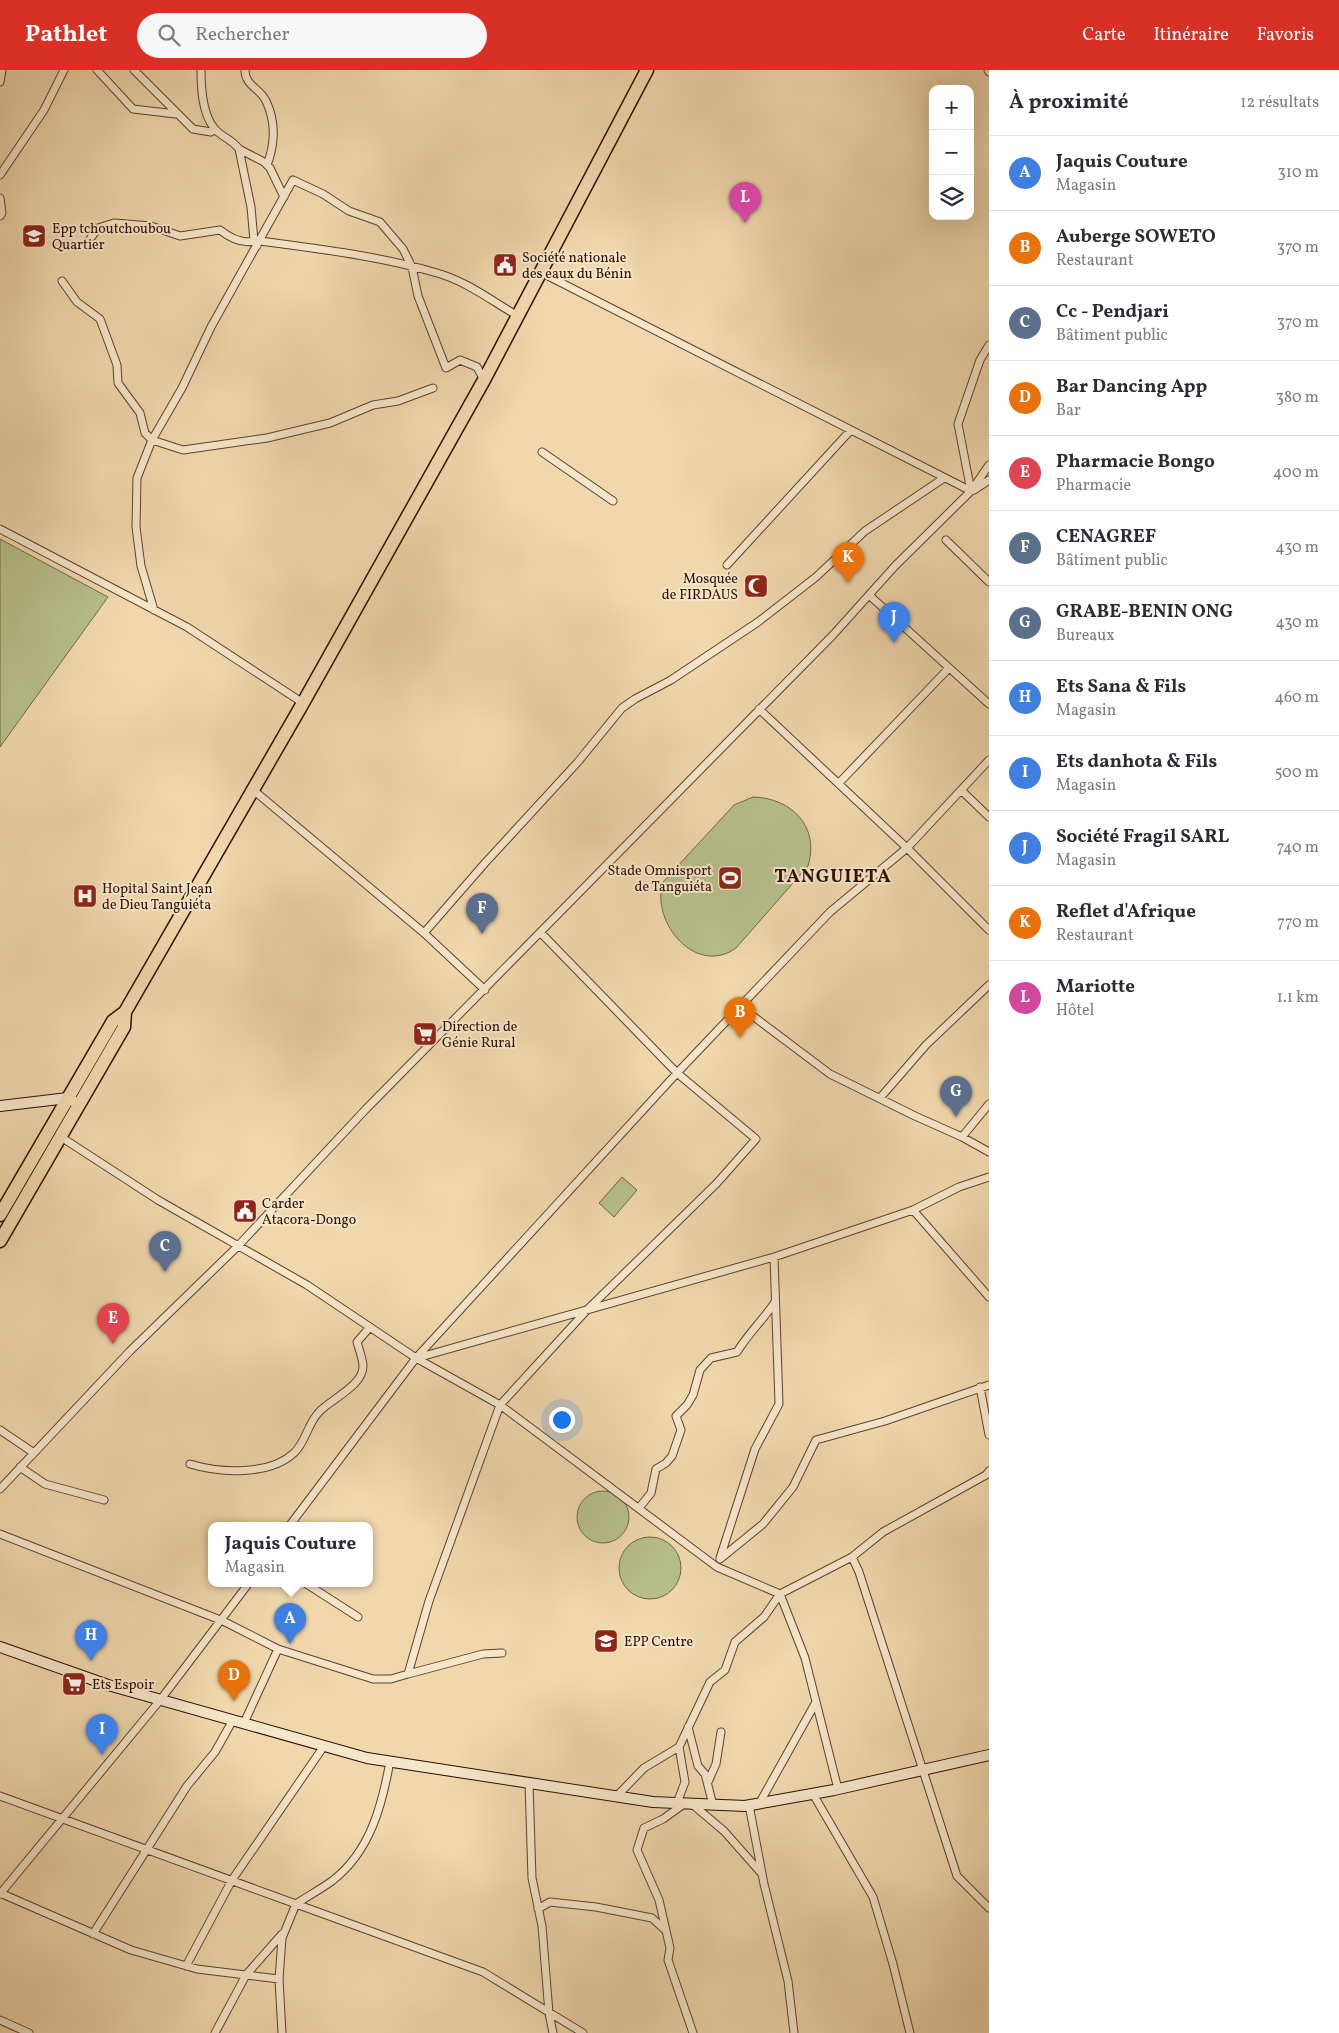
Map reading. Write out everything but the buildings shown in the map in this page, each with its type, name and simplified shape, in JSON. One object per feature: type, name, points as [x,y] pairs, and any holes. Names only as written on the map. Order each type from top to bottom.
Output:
[{"type":"highway","points":[[0,1241],[124,1027],[125,1012],[303,703],[484,380],[542,273],[647,70]]},
{"type":"highway","points":[[0,1215],[113,1020],[125,1012]]},
{"type":"street","points":[[0,82],[2,70]]},
{"type":"street","points":[[0,175],[44,110],[64,70]]},
{"type":"street","points":[[97,70],[133,109],[176,114]]},
{"type":"street","points":[[134,70],[193,129],[211,132],[214,129]]},
{"type":"street","points":[[201,70],[201,91],[214,129],[233,140],[239,149],[257,242]]},
{"type":"street","points":[[246,70],[248,83],[266,100],[275,132],[272,151],[267,165]]},
{"type":"street","points":[[239,149],[267,165],[284,197]]},
{"type":"street","points":[[154,610],[141,566],[136,527],[137,478],[152,440],[182,388],[211,327],[293,180],[323,194],[349,211],[380,222],[403,249],[412,267],[418,296],[446,368],[460,360],[477,367],[484,380]]},
{"type":"street","points":[[0,198],[2,213],[0,216]]},
{"type":"street","points":[[90,239],[98,228],[114,223],[151,226],[180,236],[220,230],[230,238],[248,243],[257,242],[315,248],[438,273],[469,287],[518,316]]},
{"type":"street","points":[[542,273],[971,491]]},
{"type":"street","points":[[62,281],[77,302],[100,319],[117,365],[118,383],[140,413],[145,433],[152,440],[183,450],[267,438],[330,423],[373,405],[398,401],[433,388]]},
{"type":"street","points":[[971,491],[958,424],[980,360],[989,345]]},
{"type":"street","points":[[727,565],[850,431]]},
{"type":"street","points":[[542,452],[613,501]]},
{"type":"street","points":[[0,1489],[130,1351],[238,1246],[366,1109],[833,635],[869,595],[971,491],[989,464]]},
{"type":"street","points":[[424,934],[485,863],[577,763],[622,708],[634,699],[671,680],[758,622],[816,577],[865,530],[944,478]]},
{"type":"street","points":[[971,491],[989,480]]},
{"type":"street","points":[[0,529],[187,627],[303,703]]},
{"type":"street","points":[[946,540],[989,582]]},
{"type":"street","points":[[869,595],[989,704]]},
{"type":"street","points":[[839,783],[949,668]]},
{"type":"street","points":[[759,709],[907,848],[989,930]]},
{"type":"street","points":[[292,1522],[416,1358],[677,1072],[830,912],[907,848],[989,760]]},
{"type":"street","points":[[252,789],[424,934],[485,990]]},
{"type":"street","points":[[961,790],[989,817]]},
{"type":"street","points":[[408,1674],[429,1601],[500,1405],[587,1310],[717,1183],[756,1139],[677,1072],[541,933]]},
{"type":"street","points":[[880,1098],[926,1045],[989,985]]},
{"type":"street","points":[[741,1007],[830,1074],[962,1137],[989,1152]]},
{"type":"street","points":[[0,1106],[68,1098],[79,1105]]},
{"type":"street","points":[[962,1137],[989,1104]]},
{"type":"street","points":[[61,1137],[158,1200],[307,1286],[416,1358],[500,1405],[717,1567],[780,1594],[805,1658],[838,1789]]},
{"type":"street","points":[[416,1358],[774,1257],[913,1210],[958,1186],[989,1177]]},
{"type":"street","points":[[913,1210],[989,1297]]},
{"type":"street","points":[[717,1567],[755,1450],[778,1404],[774,1257]]},
{"type":"street","points":[[639,1508],[651,1494],[656,1469],[666,1463],[672,1456],[680,1430],[676,1416],[687,1405],[693,1395],[700,1370],[711,1358],[737,1352],[776,1300]]},
{"type":"street","points":[[190,1464],[206,1469],[249,1470],[266,1468],[294,1453],[318,1413],[358,1380],[363,1366],[357,1342],[370,1327]]},
{"type":"street","points":[[720,1558],[763,1524],[793,1487],[816,1440],[885,1421],[989,1385]]},
{"type":"street","points":[[980,1387],[989,1435]]},
{"type":"street","points":[[0,1430],[34,1452]]},
{"type":"street","points":[[20,1467],[45,1484],[104,1500]]},
{"type":"street","points":[[684,1804],[684,1782],[679,1747],[688,1727],[697,1714],[710,1682],[725,1670],[735,1642],[764,1617],[780,1594],[852,1557],[883,1532],[954,1494],[986,1475],[989,1471]]},
{"type":"street","points":[[0,1534],[222,1621],[278,1649],[373,1679],[391,1679],[484,1654],[502,1653]]},
{"type":"street","points":[[852,1557],[859,1572],[957,1876],[989,1908]]},
{"type":"street","points":[[246,1587],[161,1699],[63,1820],[0,1893],[131,1950],[186,1966],[279,1979]]},
{"type":"street","points":[[311,1587],[358,1617]]},
{"type":"street","points":[[0,1647],[108,1685],[324,1746],[390,1761],[616,1797],[684,1804],[754,1804],[838,1789],[989,1755]]},
{"type":"street","points":[[244,1724],[278,1649]]},
{"type":"street","points":[[794,2033],[788,1980],[762,1875],[754,1804],[816,1702]]},
{"type":"street","points":[[93,1934],[145,1850],[187,1786],[215,1752],[233,1720]]},
{"type":"street","points":[[688,1727],[698,1766],[705,1774],[713,1805]]},
{"type":"street","points":[[707,1783],[716,1764],[721,1732]]},
{"type":"street","points":[[186,1966],[232,1880],[324,1746]]},
{"type":"street","points":[[616,1797],[644,1768],[679,1747]]},
{"type":"street","points":[[282,2033],[279,1979],[283,1934],[296,1904],[332,1881],[345,1869],[366,1842],[383,1798],[390,1761]]},
{"type":"street","points":[[529,1783],[532,1878],[538,1909],[553,2033]]},
{"type":"street","points":[[813,1794],[873,1898],[893,1964],[910,2033]]},
{"type":"street","points":[[0,1796],[483,1972],[582,2033]]},
{"type":"street","points":[[684,1804],[724,1831],[762,1875]]},
{"type":"street","points":[[684,1804],[644,1828],[637,1850],[659,1900],[670,1948],[668,1960],[693,2033]]},
{"type":"street","points":[[538,1909],[550,1902],[596,1907],[652,1918],[666,1931]]},
{"type":"street","points":[[215,2033],[246,1975],[283,1934]]},
{"type":"street","points":[[0,2020],[29,2033]]},
{"type":"green space","points":[[0,539],[108,597],[0,747]]},
{"type":"green space","points":[[753,797],[780,803],[800,817],[810,839],[811,852],[808,866],[736,948],[721,955],[706,956],[692,950],[680,941],[670,928],[663,913],[661,898],[663,882],[734,805]]},
{"type":"green space","points":[[622,1177],[637,1190],[614,1217],[599,1203]]},
{"type":"green space","points":[[603,1491],[617,1495],[625,1503],[629,1517],[625,1531],[617,1539],[603,1543],[589,1539],[581,1531],[577,1517],[581,1503],[589,1495]]},
{"type":"green space","points":[[650,1537],[667,1542],[672,1546],[676,1551],[681,1568],[676,1585],[672,1590],[667,1594],[650,1599],[633,1594],[628,1590],[624,1585],[619,1568],[624,1551],[628,1546],[633,1542]]},
{"type":"place","name":"Mariotte","points":[[745,223]]},
{"type":"place","name":"Epp tchoutchoubou Quartier","points":[[34,236]]},
{"type":"place","name":"Société nationale des eaux du Bénin","points":[[505,265]]},
{"type":"place","name":"Reflet d'Afrique","points":[[848,583]]},
{"type":"place","name":"Mosquée de FIRDAUS","points":[[756,586]]},
{"type":"place","name":"Société Fragil SARL","points":[[894,643]]},
{"type":"place","name":"Stade Omnisport de Tanguiéta","points":[[730,878]]},
{"type":"place","name":"Hopital Saint Jean de Dieu Tanguiéta","points":[[85,896]]},
{"type":"place","name":"CENAGREF","points":[[482,934]]},
{"type":"place","name":"Direction de Génie Rural","points":[[425,1034]]},
{"type":"place","name":"Auberge SOWETO","points":[[740,1038]]},
{"type":"place","name":"GRABE-BENIN ONG","points":[[956,1117]]},
{"type":"place","name":"Carder Atacora-Dongo","points":[[245,1211]]},
{"type":"place","name":"Cc - Pendjari","points":[[165,1272]]},
{"type":"place","name":"Pharmacie Bongo","points":[[113,1344]]},
{"type":"place","name":"EPP Centre","points":[[606,1641]]},
{"type":"place","name":"Jaquis Couture","points":[[290,1644]]},
{"type":"place","name":"Ets Sana & Fils","points":[[91,1661]]},
{"type":"place","name":"Ets Espoir","points":[[74,1684]]},
{"type":"place","name":"Bar Dancing App","points":[[234,1701]]},
{"type":"place","name":"Ets danhota & Fils","points":[[102,1755]]},
{"type":"district","name":"TANGUIETA","points":[[833,875]]}]
